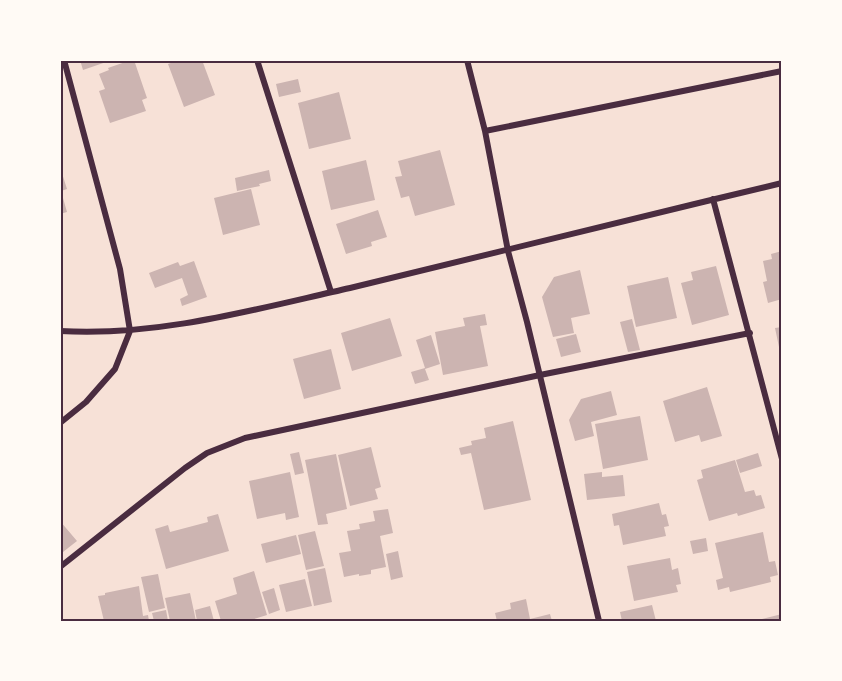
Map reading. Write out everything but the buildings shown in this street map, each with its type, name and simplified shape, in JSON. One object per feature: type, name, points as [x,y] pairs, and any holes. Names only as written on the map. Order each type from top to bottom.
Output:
[{"type":"street","points":[[60,423],[86,402],[115,369],[130,331],[120,269],[64,60]]},
{"type":"street","points":[[257,60],[331,292]]},
{"type":"street","points":[[467,60],[485,131],[508,251],[599,621]]},
{"type":"street","points":[[485,131],[782,71]]},
{"type":"street","points":[[60,331],[130,331],[211,318],[508,251],[782,183]]},
{"type":"street","points":[[713,199],[782,459]]},
{"type":"street","points":[[60,567],[184,468],[207,453],[244,438],[750,333]]}]
